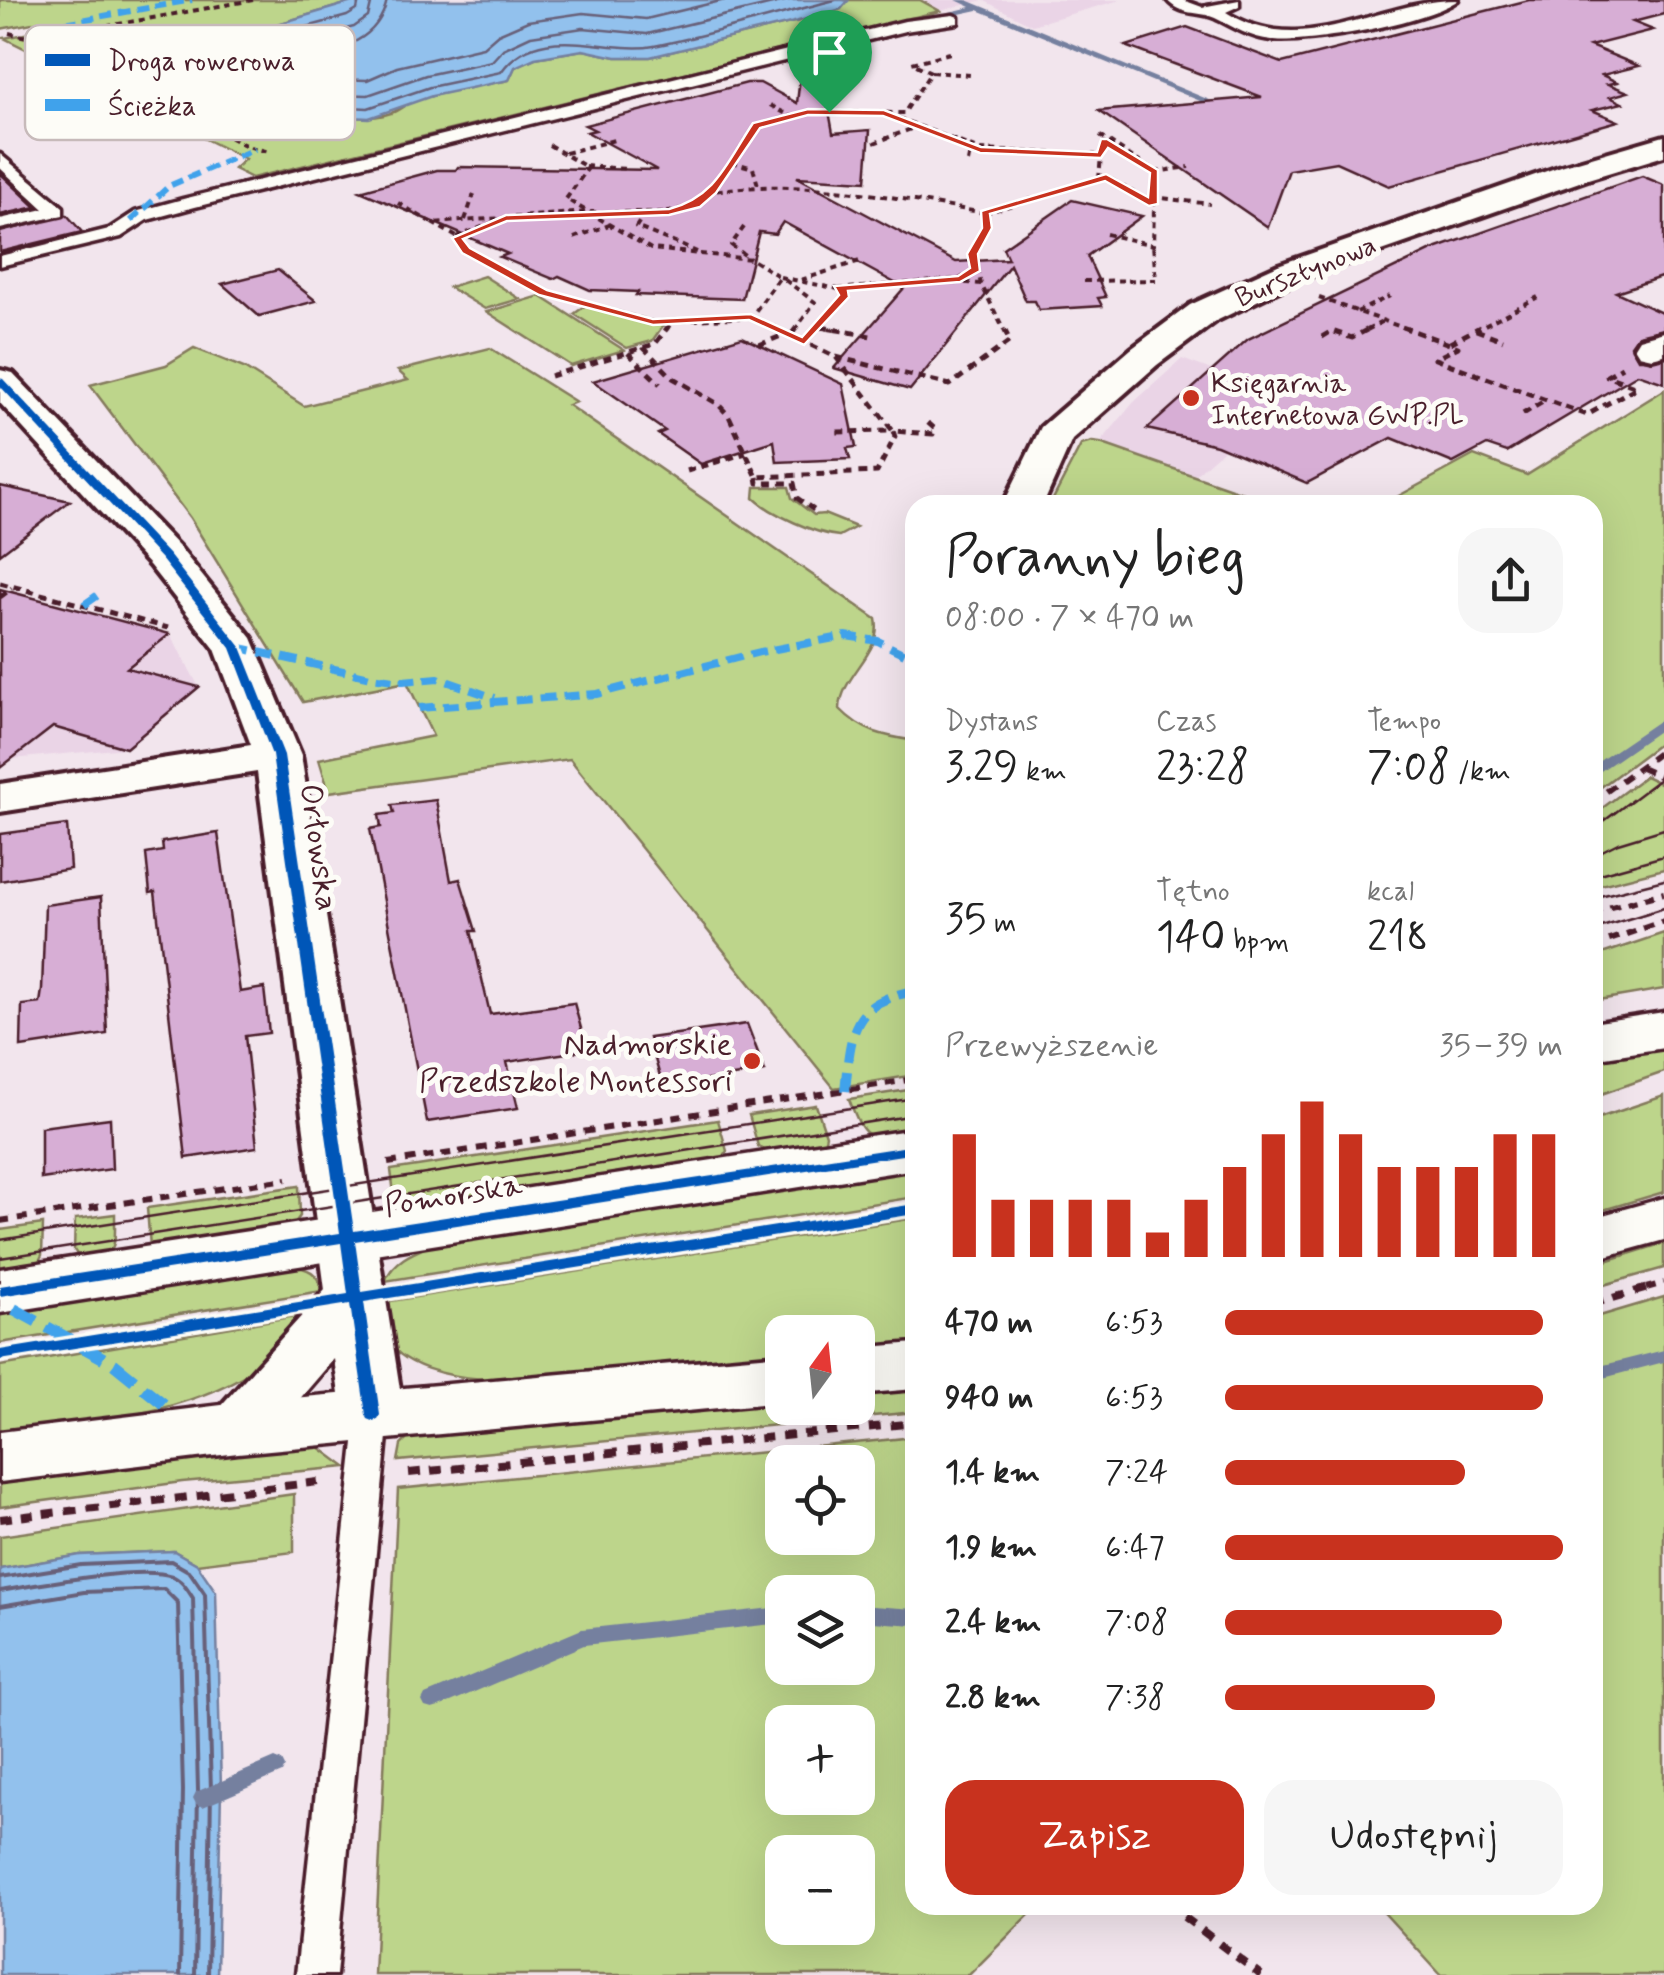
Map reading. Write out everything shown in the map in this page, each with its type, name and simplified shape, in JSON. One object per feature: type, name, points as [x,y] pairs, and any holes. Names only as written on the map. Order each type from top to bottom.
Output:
[{"type":"street","name":"Bursztynowa","points":[[1027,495],[1055,435],[1144,357],[1203,313],[1290,272],[1576,172],[1664,146]]},
{"type":"street","name":"Orłowska","points":[[0,381],[165,558],[236,647],[278,755],[340,1171],[372,1446]]},
{"type":"street","points":[[0,798],[278,755]]},
{"type":"street","points":[[1603,1039],[1664,1030]]},
{"type":"street","name":"Pomorska","points":[[0,1291],[351,1268],[905,1150]]},
{"type":"street","points":[[1603,1236],[1664,1219]]},
{"type":"street","points":[[238,1428],[351,1268]]},
{"type":"street","points":[[875,1370],[905,1367]]},
{"type":"street","points":[[0,1457],[238,1428],[372,1446],[765,1381]]},
{"type":"lane","points":[[1174,0],[1182,8],[1214,11],[1228,8],[1234,3],[1232,0]]},
{"type":"lane","points":[[1214,11],[1226,21],[1286,38],[1318,35],[1451,0]]},
{"type":"lane","points":[[0,261],[115,233],[141,216],[189,202],[905,26],[953,20]]},
{"type":"lane","points":[[0,158],[57,211],[0,224]]},
{"type":"lane","points":[[316,1975],[372,1446]]},
{"type":"path","points":[[110,25],[253,0]]},
{"type":"path","points":[[9,33],[25,36]]},
{"type":"path","points":[[955,52],[912,63],[930,72],[972,75]]},
{"type":"path","points":[[432,223],[589,212],[669,212],[696,205],[713,191],[756,126],[791,116],[829,112],[904,113],[930,72]]},
{"type":"path","points":[[829,112],[830,99]]},
{"type":"path","points":[[770,105],[791,116]]},
{"type":"path","points":[[884,113],[971,147],[1101,155]]},
{"type":"path","points":[[874,143],[919,126]]},
{"type":"path","points":[[564,153],[618,139]]},
{"type":"path","points":[[1099,179],[1102,139],[1155,172],[1189,167]]},
{"type":"path","points":[[235,140],[270,152]]},
{"type":"path","points":[[550,146],[585,166],[626,169]]},
{"type":"path","points":[[968,162],[971,147]]},
{"type":"path","points":[[732,162],[753,168],[758,184]]},
{"type":"path","points":[[585,166],[588,168],[566,199],[651,249],[750,259]]},
{"type":"path","points":[[1084,282],[1156,280],[1152,200],[1155,172]]},
{"type":"path","points":[[713,191],[758,184],[876,194],[985,213],[1106,177],[1152,200],[1210,204]]},
{"type":"path","points":[[466,220],[474,194]]},
{"type":"path","points":[[398,203],[457,238],[466,250],[543,292],[653,322],[751,317],[836,357],[950,385],[1010,340],[981,284],[972,254],[987,228],[985,213]]},
{"type":"path","points":[[645,212],[636,227],[706,255]]},
{"type":"path","points":[[457,238],[506,218]]},
{"type":"path","points":[[574,238],[610,224]]},
{"type":"path","points":[[744,227],[731,245],[815,302],[789,335],[760,345]]},
{"type":"path","points":[[1106,234],[1153,245]]},
{"type":"path","points":[[705,264],[706,255]]},
{"type":"path","points":[[800,281],[863,260]]},
{"type":"path","points":[[780,277],[838,289],[960,279],[976,269]]},
{"type":"path","points":[[751,317],[780,277]]},
{"type":"path","points":[[943,280],[981,284]]},
{"type":"path","points":[[804,342],[846,295],[838,289]]},
{"type":"path","points":[[1312,296],[1458,347],[1435,359],[1586,415],[1637,386],[1607,376],[1658,345]]},
{"type":"path","points":[[1357,312],[1390,296]]},
{"type":"path","points":[[1449,344],[1538,296]]},
{"type":"path","points":[[550,376],[655,344],[673,321]]},
{"type":"path","points":[[1322,336],[1332,331],[1352,338],[1383,322]]},
{"type":"path","points":[[817,327],[871,336]]},
{"type":"path","points":[[1475,330],[1503,340]]},
{"type":"path","points":[[643,347],[674,378],[718,404],[728,416],[758,483],[794,483],[798,498],[818,513]]},
{"type":"path","points":[[627,352],[660,384]]},
{"type":"path","points":[[757,477],[877,472],[895,436],[836,357]]},
{"type":"path","points":[[1522,414],[1546,400]]},
{"type":"path","points":[[836,432],[933,434],[935,429],[926,421]]},
{"type":"path","points":[[688,471],[746,453]]},
{"type":"path","points":[[0,584],[236,647]]},
{"type":"path","points":[[0,596],[14,587]]},
{"type":"path","points":[[1603,794],[1664,749]]},
{"type":"path","points":[[1640,767],[1664,778]]},
{"type":"path","points":[[1603,909],[1664,892]]},
{"type":"path","points":[[1603,942],[1664,921]]},
{"type":"path","points":[[0,1221],[905,1081]]},
{"type":"path","points":[[1603,1301],[1664,1283]]},
{"type":"path","points":[[0,1519],[372,1446],[905,1424]]},
{"type":"path","points":[[1184,1918],[1261,1975]]},
{"type":"shaded area","points":[[920,0],[983,0],[940,11]]},
{"type":"shaded area","points":[[983,0],[1120,0],[1032,25]]},
{"type":"shaded area","points":[[1182,359],[1283,397],[1195,475],[1100,443],[1134,402]]},
{"type":"shaded area","points":[[139,626],[170,634],[199,687],[126,748],[12,759],[0,755]]},
{"type":"green space","points":[[0,0],[359,0],[275,25],[48,25],[43,21],[0,29]]},
{"type":"green space","points":[[843,0],[920,0],[940,11],[252,178],[234,169],[245,159],[207,140],[355,140],[355,117],[375,117],[423,98],[509,80],[515,67],[535,58],[583,50],[616,57],[650,57],[819,16],[841,9],[847,1]]},
{"type":"green space","points":[[25,34],[25,49],[4,38]]},
{"type":"green space","points":[[484,276],[520,299],[485,309],[449,287]]},
{"type":"green space","points":[[540,296],[624,350],[571,366],[487,312]]},
{"type":"green space","points":[[585,306],[652,324],[665,323],[652,341],[627,348],[574,314]]},
{"type":"green space","points":[[194,348],[244,368],[304,406],[408,380],[398,371],[490,348],[576,402],[568,405],[876,619],[873,643],[847,685],[840,709],[874,732],[905,739],[905,1077],[834,1088],[570,759],[329,792],[319,759],[433,736],[407,682],[303,702],[190,518],[90,385],[166,365]]},
{"type":"green space","points":[[1664,390],[1664,740],[1603,786],[1603,495],[1400,495],[1474,455],[1527,475]]},
{"type":"green space","points":[[1100,443],[1248,495],[1055,495],[1081,445]]},
{"type":"green space","points":[[755,487],[789,487],[792,498],[814,515],[824,514],[856,527],[839,536],[806,527],[754,498]]},
{"type":"green space","points":[[1645,776],[1664,785],[1664,869],[1603,884],[1603,808]]},
{"type":"green space","points":[[1664,933],[1664,989],[1603,999],[1603,954]]},
{"type":"green space","points":[[1664,1047],[1664,1072],[1603,1093],[1603,1056]]},
{"type":"green space","points":[[905,1091],[905,1132],[878,1136],[865,1132],[849,1099]]},
{"type":"green space","points":[[1664,1096],[1664,1192],[1603,1210],[1603,1117]]},
{"type":"green space","points":[[816,1105],[826,1135],[824,1144],[771,1154],[758,1146],[749,1115]]},
{"type":"green space","points":[[718,1120],[727,1151],[720,1163],[414,1210],[395,1202],[391,1170]]},
{"type":"green space","points":[[905,1168],[905,1199],[385,1281],[398,1263],[431,1245]]},
{"type":"green space","points":[[299,1186],[300,1216],[291,1228],[150,1247],[147,1208]]},
{"type":"green space","points":[[115,1214],[112,1248],[102,1255],[80,1259],[74,1250],[75,1219]]},
{"type":"green space","points":[[905,1220],[905,1344],[875,1347],[875,1315],[765,1315],[765,1356],[483,1379],[442,1373],[414,1363],[392,1346],[382,1328],[378,1303]]},
{"type":"green space","points":[[43,1224],[42,1255],[37,1265],[0,1273],[0,1230]]},
{"type":"green space","points":[[1664,1243],[1664,1268],[1603,1285],[1603,1262]]},
{"type":"green space","points":[[290,1266],[312,1272],[322,1291],[0,1343],[0,1311]]},
{"type":"green space","points":[[1664,1297],[1664,1975],[1441,1975],[1386,1915],[1603,1915],[1603,1315]]},
{"type":"green space","points":[[314,1313],[265,1362],[204,1395],[138,1414],[0,1433],[0,1366]]},
{"type":"green space","points":[[905,1390],[905,1413],[875,1416],[875,1393]]},
{"type":"green space","points":[[765,1403],[765,1425],[778,1425],[398,1461],[401,1445],[411,1435]]},
{"type":"green space","points":[[905,1438],[905,1915],[1029,1915],[969,1975],[374,1975],[398,1489],[765,1452],[765,1555],[875,1555],[875,1445],[835,1445]]},
{"type":"green space","points":[[315,1444],[346,1467],[182,1482],[0,1507],[0,1480]]},
{"type":"green space","points":[[294,1494],[294,1552],[197,1564],[174,1551],[80,1555],[0,1569],[0,1536]]},
{"type":"water","points":[[359,0],[848,1],[841,9],[819,16],[650,57],[616,57],[583,50],[535,58],[515,67],[509,80],[432,96],[369,118],[355,117],[355,25],[275,25]]},
{"type":"water","points":[[174,1551],[197,1564],[216,1592],[221,1789],[217,1975],[0,1975],[0,1569],[80,1555]]},
{"type":"building","points":[[1529,0],[1664,0],[1664,14],[1633,22],[1653,30],[1590,46],[1639,66],[1602,75],[1617,82],[1608,84],[1628,92],[1610,97],[1622,103],[1592,110],[1618,121],[1389,186],[1336,162],[1289,170],[1268,227],[1099,111],[1262,97],[1126,46],[1187,27],[1282,63]]},
{"type":"building","points":[[819,56],[833,133],[870,130],[866,181],[797,177],[956,262],[1008,259],[1003,248],[1072,200],[1142,216],[1087,256],[1106,297],[1098,298],[1102,306],[1039,310],[1035,301],[1026,301],[1010,265],[910,390],[834,368],[904,288],[783,222],[775,234],[759,232],[742,299],[636,295],[638,292],[590,290],[559,276],[553,279],[500,257],[508,254],[360,191],[458,167],[657,170],[587,132],[595,130],[585,125],[747,83],[760,83],[797,103],[802,60]]},
{"type":"building","points":[[0,173],[36,207],[0,215]]},
{"type":"building","points":[[1642,176],[1664,185],[1664,276],[1616,292],[1664,314],[1664,329],[1638,335],[1631,345],[1638,359],[1664,359],[1664,383],[1638,374],[1507,452],[1487,445],[1453,463],[1392,438],[1307,483],[1217,445],[1147,429],[1248,339],[1432,250]]},
{"type":"building","points":[[67,215],[82,232],[0,252],[0,232]]},
{"type":"building","points":[[278,270],[316,301],[259,316],[222,284]]},
{"type":"building","points":[[742,337],[843,384],[856,447],[847,448],[850,459],[777,462],[774,441],[701,464],[658,434],[665,431],[593,381]]},
{"type":"building","points":[[0,486],[70,501],[0,554]]},
{"type":"building","points":[[0,589],[170,634],[127,668],[199,687],[126,748],[53,727],[0,768]]},
{"type":"building","points":[[436,800],[451,881],[460,879],[476,931],[471,931],[490,1014],[574,1003],[587,1050],[507,1062],[518,1108],[427,1122],[370,829],[381,827],[379,815],[394,813],[392,805]]},
{"type":"building","points":[[67,825],[70,869],[0,881],[0,834]]},
{"type":"building","points":[[218,833],[240,992],[264,988],[269,1033],[245,1036],[257,1147],[186,1158],[155,892],[150,893],[146,854],[163,851],[162,842]]},
{"type":"building","points":[[101,897],[107,1034],[21,1047],[22,1005],[40,1003],[45,905]]},
{"type":"building","points":[[747,1024],[765,1071],[663,1087],[649,1038]]},
{"type":"building","points":[[110,1118],[112,1169],[41,1179],[41,1127]]},
{"type":"waterway","points":[[960,0],[1225,108]]},
{"type":"waterway","points":[[944,16],[975,9]]},
{"type":"waterway","points":[[1603,765],[1664,721]]},
{"type":"waterway","points":[[1603,1372],[1664,1356]]},
{"type":"waterway","points":[[875,1614],[905,1616]]},
{"type":"waterway","points":[[432,1701],[582,1637],[765,1617]]},
{"type":"waterway","points":[[203,1798],[275,1767]]},
{"type":"tram line","points":[[1603,822],[1664,776]]},
{"type":"tram line","points":[[1603,850],[1664,829]]},
{"type":"tram line","points":[[1603,873],[1664,856]]},
{"type":"tram line","points":[[1603,895],[1664,880]]},
{"type":"tram line","points":[[1603,927],[1664,908]]},
{"type":"tram line","points":[[0,1240],[905,1100]]},
{"type":"tram line","points":[[0,1258],[905,1117]]},
{"type":"marked path","points":[[54,25],[192,0]]},
{"type":"marked path","points":[[131,221],[169,186],[205,167],[255,149]]},
{"type":"marked path","points":[[84,605],[98,595]]},
{"type":"marked path","points":[[419,708],[597,694],[760,652],[846,636],[878,641],[905,654]]},
{"type":"marked path","points":[[236,647],[370,677],[403,681],[438,678],[495,698]]},
{"type":"marked path","points":[[845,1091],[857,1022],[876,1001],[905,993]]},
{"type":"marked path","points":[[14,1309],[114,1364],[166,1406]]},
{"type":"cycle path","points":[[0,381],[165,557],[236,647],[278,755],[373,1415]]},
{"type":"cycle path","points":[[0,1291],[905,1151]]},
{"type":"cycle path","points":[[0,1355],[905,1211]]},
{"type":"place","name":"Księgarnia Internetowa GWP.PL","points":[[1191,398]]},
{"type":"place","name":"Nadmorskie Przedszkole Montessori","points":[[752,1061]]},
{"type":"route","points":[[808,112],[829,112],[884,113],[980,150],[1101,155],[1104,142],[1155,172],[1152,204],[1106,177],[985,213],[987,228],[972,254],[976,269],[960,279],[838,289],[846,295],[804,342],[751,317],[653,322],[543,292],[466,250],[457,238],[506,218],[669,212],[696,205],[713,191],[756,126],[808,112]]}]
